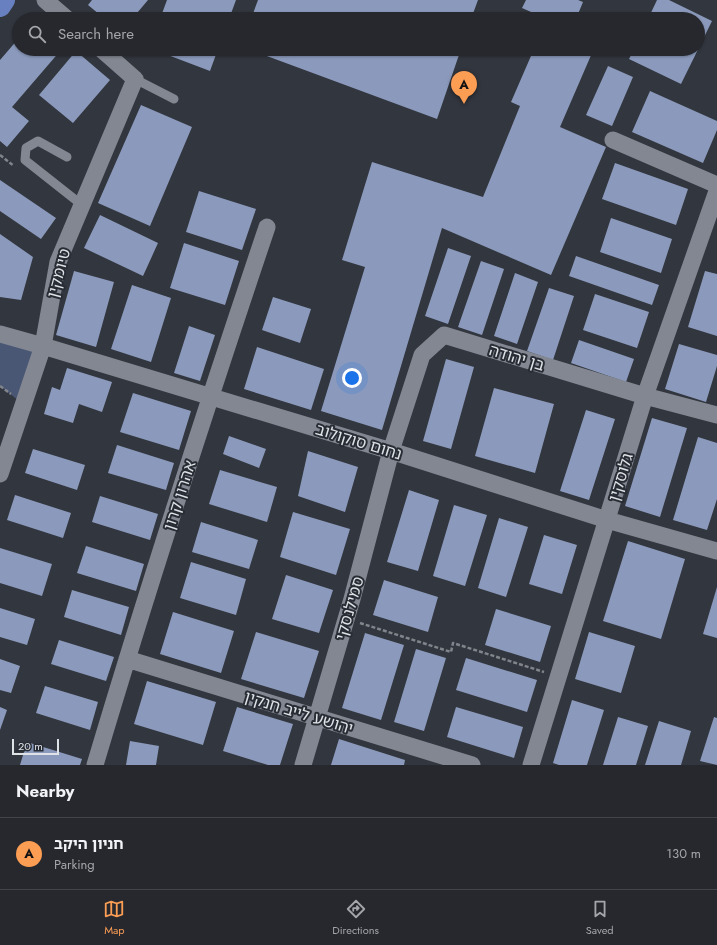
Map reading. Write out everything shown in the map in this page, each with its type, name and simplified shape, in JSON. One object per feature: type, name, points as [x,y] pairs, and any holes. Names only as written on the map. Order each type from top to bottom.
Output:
[{"type":"main road","points":[[0,6],[4,0]]},
{"type":"street","points":[[109,56],[135,79]]},
{"type":"street","name":"טיומקין","points":[[0,474],[43,346],[58,262],[135,79]]},
{"type":"street","points":[[613,140],[717,185]]},
{"type":"street","name":"גלוסקין","points":[[531,765],[645,396],[717,191]]},
{"type":"street","name":"אהרון קרון","points":[[95,765],[210,397],[267,227]]},
{"type":"street","name":"נחום סוקולוב","points":[[0,334],[391,451],[607,520],[717,551]]},
{"type":"street","name":"בן יהודה","points":[[391,451],[422,355],[444,335],[645,396],[717,415]]},
{"type":"street","name":"סמילנסקי","points":[[303,765],[346,618],[391,451]]},
{"type":"street","name":"יהושע לייב חנקין","points":[[127,659],[472,765]]},
{"type":"lane","points":[[135,79],[174,99]]},
{"type":"lane","points":[[67,157],[38,140],[26,148],[25,160],[82,205]]},
{"type":"path","points":[[346,618],[451,652],[453,643],[558,676]]},
{"type":"shaded area","points":[[0,334],[43,346],[23,404],[0,386]]},
{"type":"building","points":[[92,0],[148,0],[138,12],[96,12],[88,5]]},
{"type":"building","points":[[167,0],[236,0],[232,12],[163,12]]},
{"type":"building","points":[[258,0],[478,0],[474,12],[254,12]]},
{"type":"building","points":[[526,0],[578,0],[583,2],[579,12],[531,12],[522,8]]},
{"type":"building","points":[[657,0],[669,0],[694,12],[651,12]]},
{"type":"building","points":[[705,18],[712,21],[705,35]]},
{"type":"building","points":[[12,46],[12,56],[56,56],[12,107],[29,121],[7,147],[0,141],[0,60]]},
{"type":"building","points":[[72,56],[82,56],[110,80],[73,123],[39,95]]},
{"type":"building","points":[[170,56],[215,56],[210,71]]},
{"type":"building","points":[[267,56],[459,56],[437,119]]},
{"type":"building","points":[[531,56],[591,56],[560,127],[606,147],[551,275],[442,228],[382,430],[321,411],[365,267],[342,260],[372,162],[483,197],[520,106],[511,102]]},
{"type":"building","points":[[630,56],[695,56],[681,84],[629,59]]},
{"type":"building","points":[[608,66],[633,77],[612,126],[586,115]]},
{"type":"building","points":[[650,91],[717,121],[717,130],[703,163],[632,132]]},
{"type":"building","points":[[141,105],[192,127],[150,226],[98,203]]},
{"type":"building","points":[[615,163],[688,189],[676,225],[602,199]]},
{"type":"building","points":[[0,180],[56,218],[41,239],[0,211]]},
{"type":"building","points":[[199,191],[256,209],[242,250],[186,232]]},
{"type":"building","points":[[100,215],[158,243],[143,276],[84,248]]},
{"type":"building","points":[[611,218],[672,239],[661,273],[600,252]]},
{"type":"building","points":[[0,234],[33,257],[21,300],[0,297]]},
{"type":"building","points":[[184,243],[239,261],[225,305],[170,288]]},
{"type":"building","points":[[448,248],[471,256],[448,324],[425,316]]},
{"type":"building","points":[[576,256],[659,285],[652,305],[569,276]]},
{"type":"building","points":[[481,261],[504,269],[482,335],[458,327]]},
{"type":"building","points":[[74,271],[114,282],[96,347],[56,335]]},
{"type":"building","points":[[705,271],[717,274],[717,336],[688,327]]},
{"type":"building","points":[[515,273],[538,282],[517,344],[494,336]]},
{"type":"building","points":[[132,285],[171,298],[151,362],[111,349]]},
{"type":"building","points":[[549,288],[574,296],[553,360],[527,351]]},
{"type":"building","points":[[595,294],[649,312],[637,348],[583,330]]},
{"type":"building","points":[[273,297],[311,309],[300,343],[262,330]]},
{"type":"building","points":[[189,326],[215,335],[200,381],[174,373]]},
{"type":"building","points":[[579,340],[634,359],[626,382],[571,363]]},
{"type":"building","points":[[679,344],[717,355],[717,366],[706,402],[665,389]]},
{"type":"building","points":[[257,347],[324,369],[311,410],[244,389]]},
{"type":"building","points":[[446,359],[474,367],[451,449],[423,441]]},
{"type":"building","points":[[67,368],[112,382],[102,412],[79,404],[73,423],[44,414],[52,387],[60,390]]},
{"type":"building","points":[[494,388],[554,404],[535,473],[475,456]]},
{"type":"building","points":[[133,393],[191,411],[179,450],[120,432]]},
{"type":"building","points":[[586,410],[615,419],[589,500],[560,491]]},
{"type":"building","points":[[652,418],[687,428],[660,517],[625,506]]},
{"type":"building","points":[[229,436],[266,449],[259,468],[223,454]]},
{"type":"building","points":[[698,437],[717,443],[717,499],[707,530],[673,520]]},
{"type":"building","points":[[117,445],[174,463],[166,490],[108,473]]},
{"type":"building","points":[[33,449],[85,465],[77,490],[25,473]]},
{"type":"building","points":[[308,451],[358,467],[345,512],[298,496]]},
{"type":"building","points":[[220,470],[277,487],[267,522],[209,504]]},
{"type":"building","points":[[409,490],[439,500],[418,571],[387,562]]},
{"type":"building","points":[[15,495],[71,513],[63,538],[7,520]]},
{"type":"building","points":[[100,496],[158,514],[150,540],[92,522]]},
{"type":"building","points":[[454,505],[487,515],[465,586],[433,576]]},
{"type":"building","points":[[293,512],[350,529],[336,575],[280,557]]},
{"type":"building","points":[[499,518],[528,527],[506,597],[478,588]]},
{"type":"building","points":[[201,522],[258,540],[249,569],[192,552]]},
{"type":"building","points":[[544,535],[577,545],[562,594],[529,584]]},
{"type":"building","points":[[628,541],[685,559],[661,639],[603,621]]},
{"type":"building","points":[[86,546],[144,564],[136,591],[77,573]]},
{"type":"building","points":[[0,548],[52,564],[42,596],[0,583]]},
{"type":"building","points":[[191,562],[246,579],[236,615],[180,598]]},
{"type":"building","points":[[286,575],[333,590],[319,633],[272,619]]},
{"type":"building","points":[[384,580],[438,597],[428,632],[373,615]]},
{"type":"building","points":[[717,587],[717,638],[703,634]]},
{"type":"building","points":[[72,590],[129,607],[121,635],[64,617]]},
{"type":"building","points":[[0,608],[35,619],[27,645],[0,637]]},
{"type":"building","points":[[496,609],[551,626],[540,662],[485,645]]},
{"type":"building","points":[[173,612],[234,631],[221,673],[160,654]]},
{"type":"building","points":[[256,632],[319,651],[304,698],[241,679]]},
{"type":"building","points":[[589,632],[635,646],[621,693],[575,679]]},
{"type":"building","points":[[365,633],[404,645],[381,720],[342,708]]},
{"type":"building","points":[[59,640],[114,657],[106,681],[51,664]]},
{"type":"building","points":[[416,649],[446,658],[424,731],[394,722]]},
{"type":"building","points":[[466,658],[537,680],[527,712],[456,690]]},
{"type":"building","points":[[0,659],[20,666],[11,693],[0,690]]},
{"type":"building","points":[[147,681],[216,702],[203,745],[134,724]]},
{"type":"building","points":[[45,686],[98,702],[90,730],[36,713]]},
{"type":"building","points":[[572,700],[604,710],[587,765],[559,765],[553,763]]},
{"type":"building","points":[[0,707],[7,710],[0,730]]},
{"type":"building","points":[[237,707],[293,724],[280,765],[268,765],[223,751]]},
{"type":"building","points":[[456,707],[523,727],[514,758],[447,737]]},
{"type":"building","points":[[618,717],[648,726],[636,765],[603,765]]},
{"type":"building","points":[[714,717],[717,718],[717,765],[700,761]]},
{"type":"building","points":[[659,721],[691,731],[681,765],[645,765]]},
{"type":"building","points":[[339,739],[405,760],[404,765],[331,765]]},
{"type":"building","points":[[130,741],[159,746],[156,765],[126,765]]},
{"type":"building","points":[[27,742],[82,759],[80,765],[20,765]]},
{"type":"place","name":"חניון היקב","points":[[464,104]]}]
